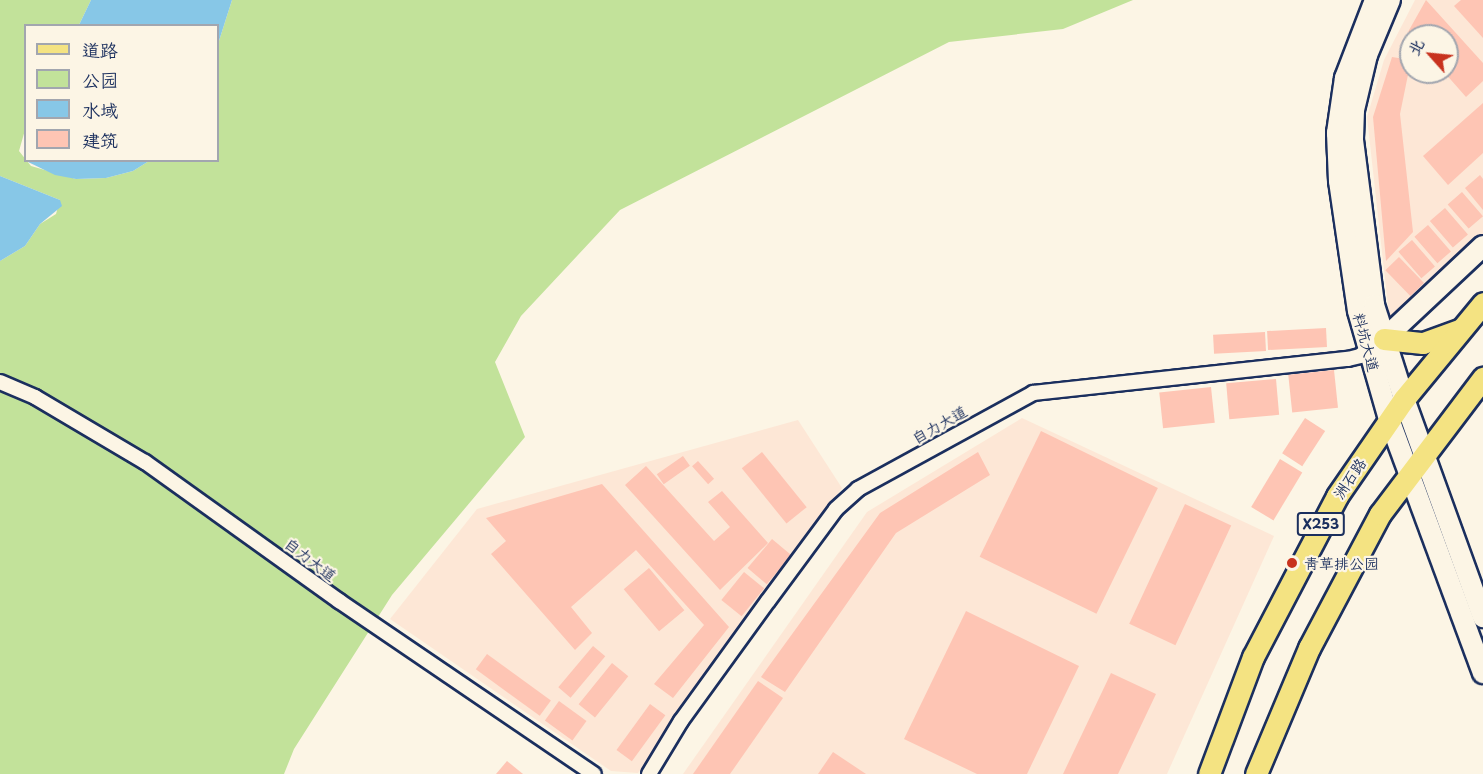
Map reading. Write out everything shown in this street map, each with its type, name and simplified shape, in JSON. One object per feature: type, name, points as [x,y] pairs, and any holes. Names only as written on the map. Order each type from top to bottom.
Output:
[{"type":"main road","name":"洲石路","points":[[1209,774],[1253,657],[1285,591],[1337,496],[1404,399],[1483,303]]},
{"type":"main road","points":[[1376,344],[1424,343],[1462,328]]},
{"type":"main road","name":"X253","points":[[1256,774],[1292,684],[1345,575],[1380,514],[1409,472],[1483,378]]},
{"type":"street","name":"料坑大道","points":[[1375,0],[1345,78],[1337,133],[1339,181],[1358,311],[1404,399],[1483,617]]},
{"type":"street","name":"料坑大道","points":[[1390,0],[1360,81],[1353,140],[1374,305],[1376,344],[1389,419],[1483,672]]},
{"type":"street","points":[[1376,344],[1483,246]]},
{"type":"street","name":"自力大道","points":[[649,774],[681,721],[743,635],[836,509],[858,489],[1033,393],[1324,363],[1360,356],[1376,344]]},
{"type":"street","name":"自力大道","points":[[0,382],[36,397],[145,462],[339,601],[594,774]]},
{"type":"shaded area","points":[[1415,0],[1483,0],[1483,236],[1390,324],[1367,117],[1384,60],[1399,31],[1399,84],[1459,84],[1459,24],[1403,24]]},
{"type":"shaded area","points":[[1022,418],[1274,536],[1167,774],[683,774],[867,512]]},
{"type":"shaded area","points":[[798,420],[842,488],[638,773],[611,771],[390,619],[477,509]]},
{"type":"green space","points":[[0,0],[91,0],[79,24],[24,24],[24,134],[19,151],[24,157],[24,162],[28,162],[31,166],[76,179],[106,178],[133,171],[147,162],[219,162],[219,41],[232,0],[1133,0],[1063,29],[949,42],[620,210],[521,316],[495,362],[525,437],[392,595],[294,749],[284,774],[0,774],[0,261],[25,246],[40,224],[56,214],[60,200],[0,176]]},
{"type":"water","points":[[91,0],[232,0],[219,41],[219,24],[79,24]]},
{"type":"water","points":[[28,162],[147,162],[133,171],[106,178],[76,179],[55,175]]},
{"type":"water","points":[[0,176],[60,200],[62,206],[40,224],[25,246],[0,261]]},
{"type":"building","points":[[1426,0],[1448,24],[1412,24]]},
{"type":"building","points":[[1461,0],[1483,0],[1483,38],[1454,6]]},
{"type":"building","points":[[1459,36],[1483,63],[1483,81],[1466,97],[1455,84],[1459,84]]},
{"type":"building","points":[[1392,57],[1399,58],[1399,84],[1406,84],[1400,114],[1413,232],[1386,261],[1373,117]]},
{"type":"building","points":[[1483,103],[1483,153],[1448,185],[1423,156]]},
{"type":"building","points":[[1480,175],[1483,179],[1483,210],[1465,188]]},
{"type":"building","points":[[1462,192],[1483,216],[1469,229],[1448,204]]},
{"type":"building","points":[[1445,208],[1468,234],[1453,248],[1430,221]]},
{"type":"building","points":[[1428,225],[1451,251],[1437,263],[1414,237]]},
{"type":"building","points":[[1412,240],[1435,266],[1421,278],[1398,252]]},
{"type":"building","points":[[1399,257],[1424,283],[1410,296],[1385,270]]},
{"type":"building","points":[[1326,328],[1327,347],[1268,350],[1267,331]]},
{"type":"building","points":[[1265,332],[1266,351],[1214,354],[1213,335]]},
{"type":"building","points":[[1334,370],[1338,408],[1292,413],[1288,375]]},
{"type":"building","points":[[1276,379],[1279,415],[1229,419],[1226,383]]},
{"type":"building","points":[[1211,387],[1215,423],[1163,428],[1159,392]]},
{"type":"building","points":[[1305,418],[1325,431],[1302,466],[1282,453]]},
{"type":"building","points":[[1041,431],[1158,488],[1096,614],[980,557]]},
{"type":"building","points":[[762,452],[807,507],[786,524],[742,468]]},
{"type":"building","points":[[978,452],[990,475],[896,533],[785,692],[761,677],[880,513]]},
{"type":"building","points":[[683,456],[690,466],[664,484],[657,474]]},
{"type":"building","points":[[1280,459],[1302,472],[1273,520],[1251,507]]},
{"type":"building","points":[[698,461],[714,479],[708,484],[692,466]]},
{"type":"building","points":[[646,466],[714,541],[730,527],[708,502],[722,491],[768,543],[720,590],[625,485]]},
{"type":"building","points":[[602,484],[729,627],[673,698],[654,684],[704,625],[636,550],[571,607],[592,633],[575,650],[491,554],[506,541],[486,518]]},
{"type":"building","points":[[1185,504],[1231,526],[1175,645],[1129,624]]},
{"type":"building","points":[[772,539],[791,555],[767,584],[748,568]]},
{"type":"building","points":[[649,568],[684,610],[659,631],[624,589]]},
{"type":"building","points":[[744,572],[764,588],[742,616],[721,600]]},
{"type":"building","points":[[966,611],[1079,666],[1027,774],[977,774],[904,739]]},
{"type":"building","points":[[593,646],[605,656],[571,698],[558,687]]},
{"type":"building","points":[[487,654],[551,700],[540,716],[476,669]]},
{"type":"building","points":[[612,663],[628,676],[595,717],[579,704]]},
{"type":"building","points":[[1111,673],[1156,694],[1118,774],[1063,774]]},
{"type":"building","points":[[758,681],[783,698],[730,774],[693,774]]},
{"type":"building","points":[[559,701],[587,721],[572,740],[545,720]]},
{"type":"building","points":[[650,704],[665,715],[632,761],[616,750]]},
{"type":"building","points":[[833,752],[866,774],[818,774]]},
{"type":"building","points":[[507,761],[523,774],[496,774]]},
{"type":"place","name":"青草排公园","points":[[1292,563]]}]
